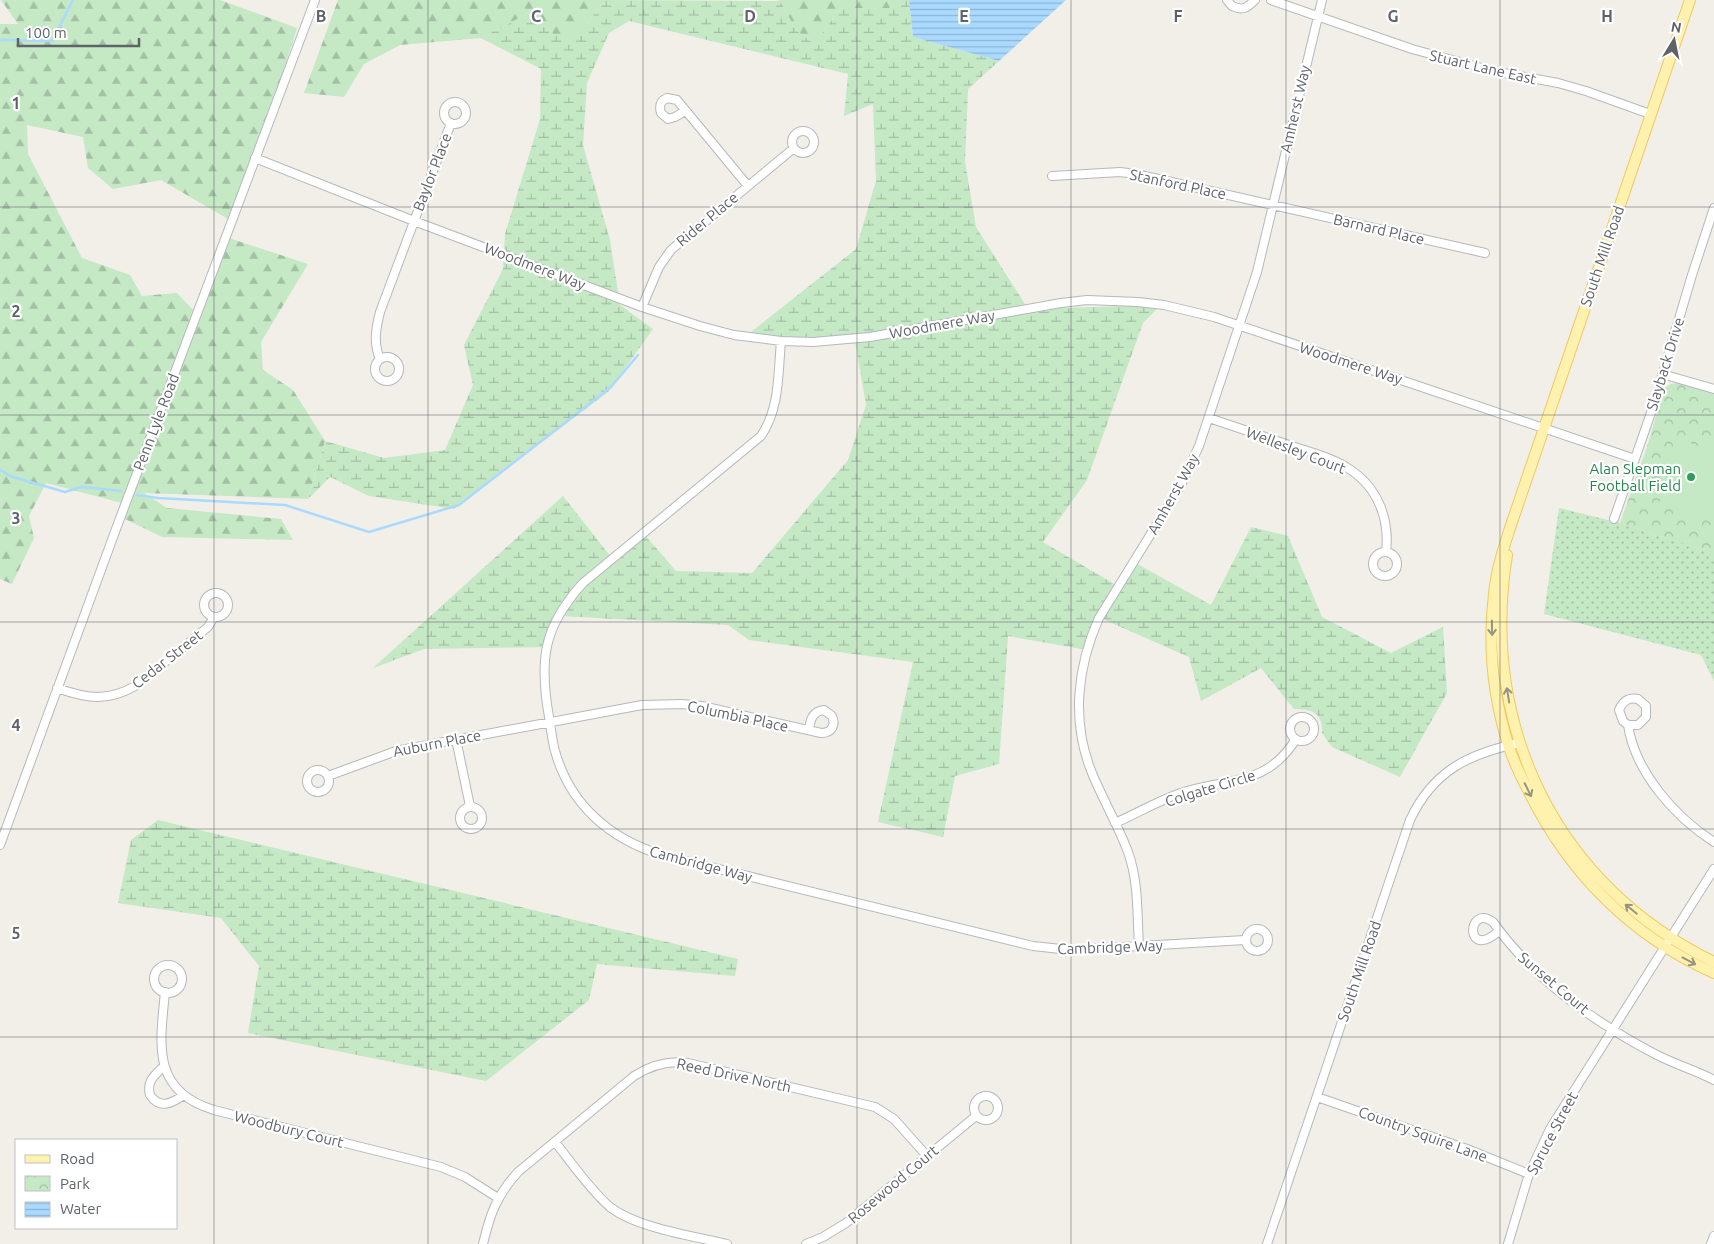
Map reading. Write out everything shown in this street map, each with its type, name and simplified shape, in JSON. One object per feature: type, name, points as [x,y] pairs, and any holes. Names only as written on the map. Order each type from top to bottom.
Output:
[{"type":"main road","name":"South Mill Road","points":[[1508,745],[1499,711],[1494,676],[1492,619],[1499,566],[1544,427],[1690,0]]},
{"type":"main road","name":"South Mill Road","points":[[1515,513],[1502,594],[1502,647],[1510,709],[1519,743]]},
{"type":"main road","points":[[1519,743],[1548,807],[1557,823],[1584,860],[1622,901],[1688,961],[1714,973]]},
{"type":"main road","points":[[1508,745],[1538,812],[1548,828],[1576,867],[1612,907],[1640,929],[1714,962]]},
{"type":"street","name":"Penn Lyle Road","points":[[0,845],[314,0]]},
{"type":"street","points":[[1227,0],[1232,6],[1243,10],[1248,8],[1255,0]]},
{"type":"street","name":"Stuart Lane East","points":[[1271,0],[1412,49],[1493,71],[1558,83],[1650,114]]},
{"type":"street","name":"Amherst Way","points":[[1139,947],[1133,870],[1128,853],[1091,772],[1081,734],[1078,694],[1085,655],[1103,610],[1185,478],[1195,456],[1257,272],[1322,0]]},
{"type":"street","points":[[686,111],[748,186]]},
{"type":"street","name":"Baylor Place","points":[[380,360],[376,350],[376,336],[380,312],[451,124]]},
{"type":"street","name":"Rider Place","points":[[642,307],[658,267],[671,250],[794,148]]},
{"type":"street","name":"Woodmere Way","points":[[255,158],[414,221],[642,307],[678,320],[734,335],[781,341],[813,342],[870,337],[1087,300],[1130,301],[1164,305],[1189,310],[1240,326],[1635,459]]},
{"type":"street","name":"Stanford Place","points":[[1052,176],[1120,172],[1136,174],[1273,205]]},
{"type":"street","name":"Barnard Place","points":[[1273,205],[1485,253]]},
{"type":"street","name":"Slayback Drive","points":[[1614,519],[1713,214]]},
{"type":"street","name":"Cambridge Way","points":[[781,341],[775,405],[768,426],[761,436],[583,583],[562,609],[550,636],[544,667],[544,687],[554,749],[560,767],[577,797],[607,828],[630,843],[662,856],[1033,946],[1070,950],[1246,940]]},
{"type":"street","points":[[1662,374],[1714,389]]},
{"type":"street","name":"Wellesley Court","points":[[1208,418],[1336,462],[1357,474],[1368,484],[1380,505],[1386,529],[1386,552]]},
{"type":"street","name":"Cedar Street","points":[[57,688],[90,698],[102,698],[126,692],[208,627],[214,617]]},
{"type":"street","name":"Columbia Place","points":[[550,722],[642,705],[682,704],[702,706],[809,730]]},
{"type":"street","name":"Auburn Place","points":[[328,776],[396,751],[550,722]]},
{"type":"street","points":[[1628,725],[1630,737],[1640,760],[1651,778],[1681,814],[1714,842]]},
{"type":"street","points":[[456,739],[470,806]]},
{"type":"street","name":"Colgate Circle","points":[[1114,823],[1178,794],[1253,776],[1275,764],[1296,739]]},
{"type":"street","name":"South Mill Road","points":[[1267,1244],[1410,820],[1417,806],[1434,782],[1459,763],[1484,752],[1519,743]]},
{"type":"street","name":"Spruce Street","points":[[1508,1244],[1529,1174],[1550,1130],[1714,869]]},
{"type":"street","name":"Sunset Court","points":[[1499,931],[1557,989],[1613,1029]]},
{"type":"street","name":"Woodbury Court","points":[[165,992],[160,1044],[164,1066],[176,1086],[194,1102],[214,1110],[441,1167],[465,1177],[498,1198]]},
{"type":"street","points":[[1613,1029],[1655,1054],[1714,1080]]},
{"type":"street","name":"Reed Drive North","points":[[483,1244],[487,1225],[498,1198],[518,1172],[644,1070],[655,1065],[678,1062],[875,1107],[894,1119],[926,1156]]},
{"type":"street","points":[[164,1066],[149,1083],[148,1089],[153,1099],[163,1104],[169,1104],[184,1095]]},
{"type":"street","name":"Country Squire Lane","points":[[1317,1097],[1467,1149],[1529,1174]]},
{"type":"street","name":"Rosewood Court","points":[[806,1244],[823,1237],[846,1223],[976,1116]]},
{"type":"street","points":[[555,1142],[600,1197],[622,1215],[649,1225],[727,1244]]},
{"type":"street","points":[[1711,1244],[1714,1236]]},
{"type":"green space","points":[[1,0],[220,0],[297,28],[235,223],[161,180],[113,189],[88,168],[83,137],[27,125],[28,154],[82,258],[130,275],[142,296],[177,293],[198,315],[229,238],[308,264],[261,342],[263,370],[293,390],[325,441],[308,499],[144,493],[167,508],[281,519],[293,540],[162,537],[119,516],[122,503],[46,483],[29,516],[34,538],[12,584],[0,579],[0,24],[18,24]]},
{"type":"green space","points":[[338,0],[606,0],[577,35],[554,35],[535,10],[481,38],[400,45],[364,64],[344,97],[304,93]]},
{"type":"green space","points":[[606,0],[780,1],[796,30],[814,44],[841,8],[890,8],[888,0],[909,0],[913,37],[999,61],[968,89],[965,162],[976,227],[1028,309],[1161,305],[1143,323],[1087,480],[1043,542],[1116,585],[1132,561],[1211,605],[1251,527],[1288,536],[1322,617],[1391,653],[1443,627],[1447,693],[1400,777],[1332,747],[1322,733],[1321,721],[1318,717],[1311,711],[1294,709],[1261,668],[1201,701],[1189,657],[1098,617],[1087,650],[1008,636],[999,764],[955,776],[943,837],[878,822],[913,662],[749,640],[728,625],[560,616],[547,647],[424,649],[373,668],[563,496],[611,557],[645,535],[676,571],[752,573],[848,460],[866,405],[855,341],[746,336],[856,249],[876,181],[873,104],[844,116],[848,74],[629,21],[609,33],[587,83],[583,145],[610,240],[620,305],[653,329],[608,392],[454,509],[369,496],[330,477],[308,499],[325,441],[384,458],[445,450],[473,385],[464,345],[503,269],[505,234],[540,119],[541,69],[481,38],[535,10],[554,35],[577,35]]},
{"type":"green space","points":[[777,0],[888,0],[890,8],[841,8],[814,44],[796,30],[780,1]]},
{"type":"green space","points":[[1678,383],[1714,394],[1714,554],[1620,523],[1647,447],[1664,388]]},
{"type":"green space","name":"Alan Slepman Football Field","points":[[1682,440],[1714,452],[1714,523],[1659,503]]},
{"type":"green space","points":[[1559,508],[1620,523],[1714,554],[1714,681],[1701,655],[1544,614]]},
{"type":"green space","points":[[158,820],[738,959],[735,976],[597,964],[589,1000],[486,1081],[248,1033],[259,966],[221,918],[118,903],[131,840]]},
{"type":"water","points":[[909,0],[1066,0],[999,61],[913,37]]},
{"type":"waterway","points":[[0,40],[52,41],[73,0]]},
{"type":"waterway","points":[[137,495],[158,498],[285,505],[369,532],[459,505],[611,387],[638,355]]},
{"type":"waterway","points":[[0,470],[13,477],[65,492],[81,487],[121,491]]},
{"type":"place","name":"Alan Slepman Football Field","points":[[1691,477]]}]
